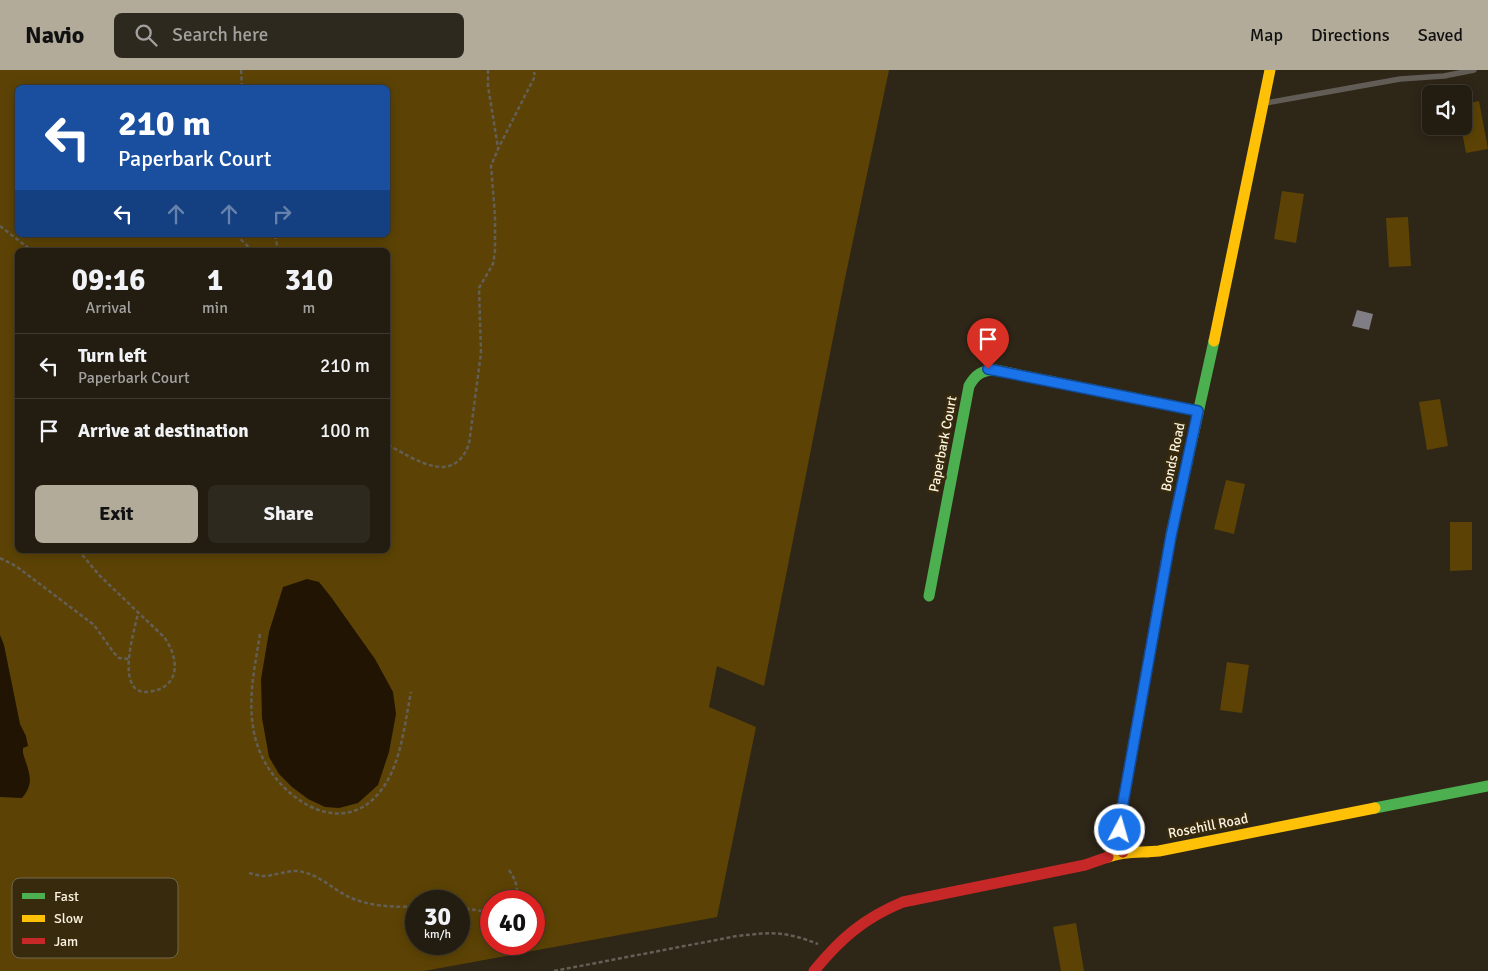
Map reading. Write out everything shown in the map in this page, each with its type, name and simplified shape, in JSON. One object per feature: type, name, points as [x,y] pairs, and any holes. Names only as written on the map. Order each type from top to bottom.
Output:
[{"type":"street","name":"Bonds Road","points":[[1123,852],[1120,830],[1123,803],[1171,536],[1270,70]]},
{"type":"street","name":"Paperbark Court","points":[[929,596],[969,386],[978,374],[988,369],[994,370],[1198,411]]},
{"type":"street","name":"Rosehill Road","points":[[831,950],[846,934],[865,919],[902,902],[1086,865],[1123,852],[1137,854],[1159,851],[1488,786]]},
{"type":"street","points":[[814,971],[831,950]]},
{"type":"lane","points":[[1263,103],[1400,79],[1444,76],[1474,70]]},
{"type":"path","points":[[241,70],[242,85]]},
{"type":"path","points":[[488,70],[488,86],[498,149]]},
{"type":"path","points":[[390,446],[435,467],[446,467],[458,463],[464,456],[481,353],[479,288],[493,264],[495,251],[495,216],[491,166],[535,76],[534,72]]},
{"type":"path","points":[[0,226],[28,248]]},
{"type":"path","points":[[238,237],[250,248]]},
{"type":"path","points":[[81,553],[100,576],[164,637],[171,646],[175,657],[175,667],[171,679],[166,686],[144,692],[137,690],[132,684],[129,674],[129,659],[138,613]]},
{"type":"path","points":[[0,558],[16,566],[94,625],[119,658],[129,659]]},
{"type":"path","points":[[260,634],[250,696],[258,746],[266,766],[282,786],[300,801],[317,810],[335,814],[353,812],[370,804],[383,788],[400,747],[411,692]]},
{"type":"path","points":[[249,873],[261,876],[289,870],[301,871],[315,875],[348,896],[360,900],[405,907]]},
{"type":"path","points":[[509,870],[517,890]]},
{"type":"path","points":[[554,971],[737,936],[766,933],[791,935],[831,950]]},
{"type":"shaded area","points":[[0,70],[889,70],[844,283],[764,686],[717,666],[709,707],[756,727],[717,917],[545,949],[545,890],[480,890],[480,955],[511,955],[424,971],[0,971]]},
{"type":"shaded area","points":[[1479,101],[1488,149],[1466,153],[1463,135],[1472,135],[1472,102]]},
{"type":"shaded area","points":[[1282,191],[1304,194],[1296,243],[1274,239]]},
{"type":"shaded area","points":[[1408,217],[1411,266],[1389,267],[1386,218]]},
{"type":"shaded area","points":[[1440,399],[1448,446],[1427,450],[1419,402]]},
{"type":"shaded area","points":[[1226,480],[1245,484],[1234,534],[1214,529]]},
{"type":"shaded area","points":[[1450,522],[1472,522],[1472,570],[1450,571]]},
{"type":"shaded area","points":[[307,579],[319,582],[331,597],[375,659],[393,692],[396,714],[389,752],[378,785],[358,803],[339,808],[325,807],[308,799],[279,774],[269,757],[262,718],[261,679],[269,632],[283,587]]},
{"type":"shaded area","points":[[0,635],[4,645],[20,724],[26,736],[28,746],[23,748],[23,753],[30,781],[29,787],[22,798],[0,797]]},
{"type":"shaded area","points":[[1227,662],[1249,665],[1242,713],[1220,710]]},
{"type":"shaded area","points":[[1076,923],[1084,971],[1061,971],[1053,927]]},
{"type":"building","points":[[1357,310],[1373,314],[1369,330],[1352,326]]},
{"type":"traffic: fast","points":[[1171,535],[1214,341]]},
{"type":"traffic: fast","points":[[929,596],[969,386],[979,374],[995,370],[1198,411]]},
{"type":"traffic: fast","points":[[1375,808],[1488,786]]},
{"type":"traffic: slow","points":[[1214,341],[1270,70]]},
{"type":"traffic: slow","points":[[1108,857],[1127,853],[1159,851],[1375,808]]},
{"type":"traffic: jam","points":[[1123,852],[1120,830],[1123,803],[1171,535]]},
{"type":"traffic: jam","points":[[814,971],[843,939],[876,915],[903,902],[1085,865],[1108,857]]},
{"type":"route","points":[[988,369],[1198,411],[1171,536],[1120,818],[1120,830]]}]
